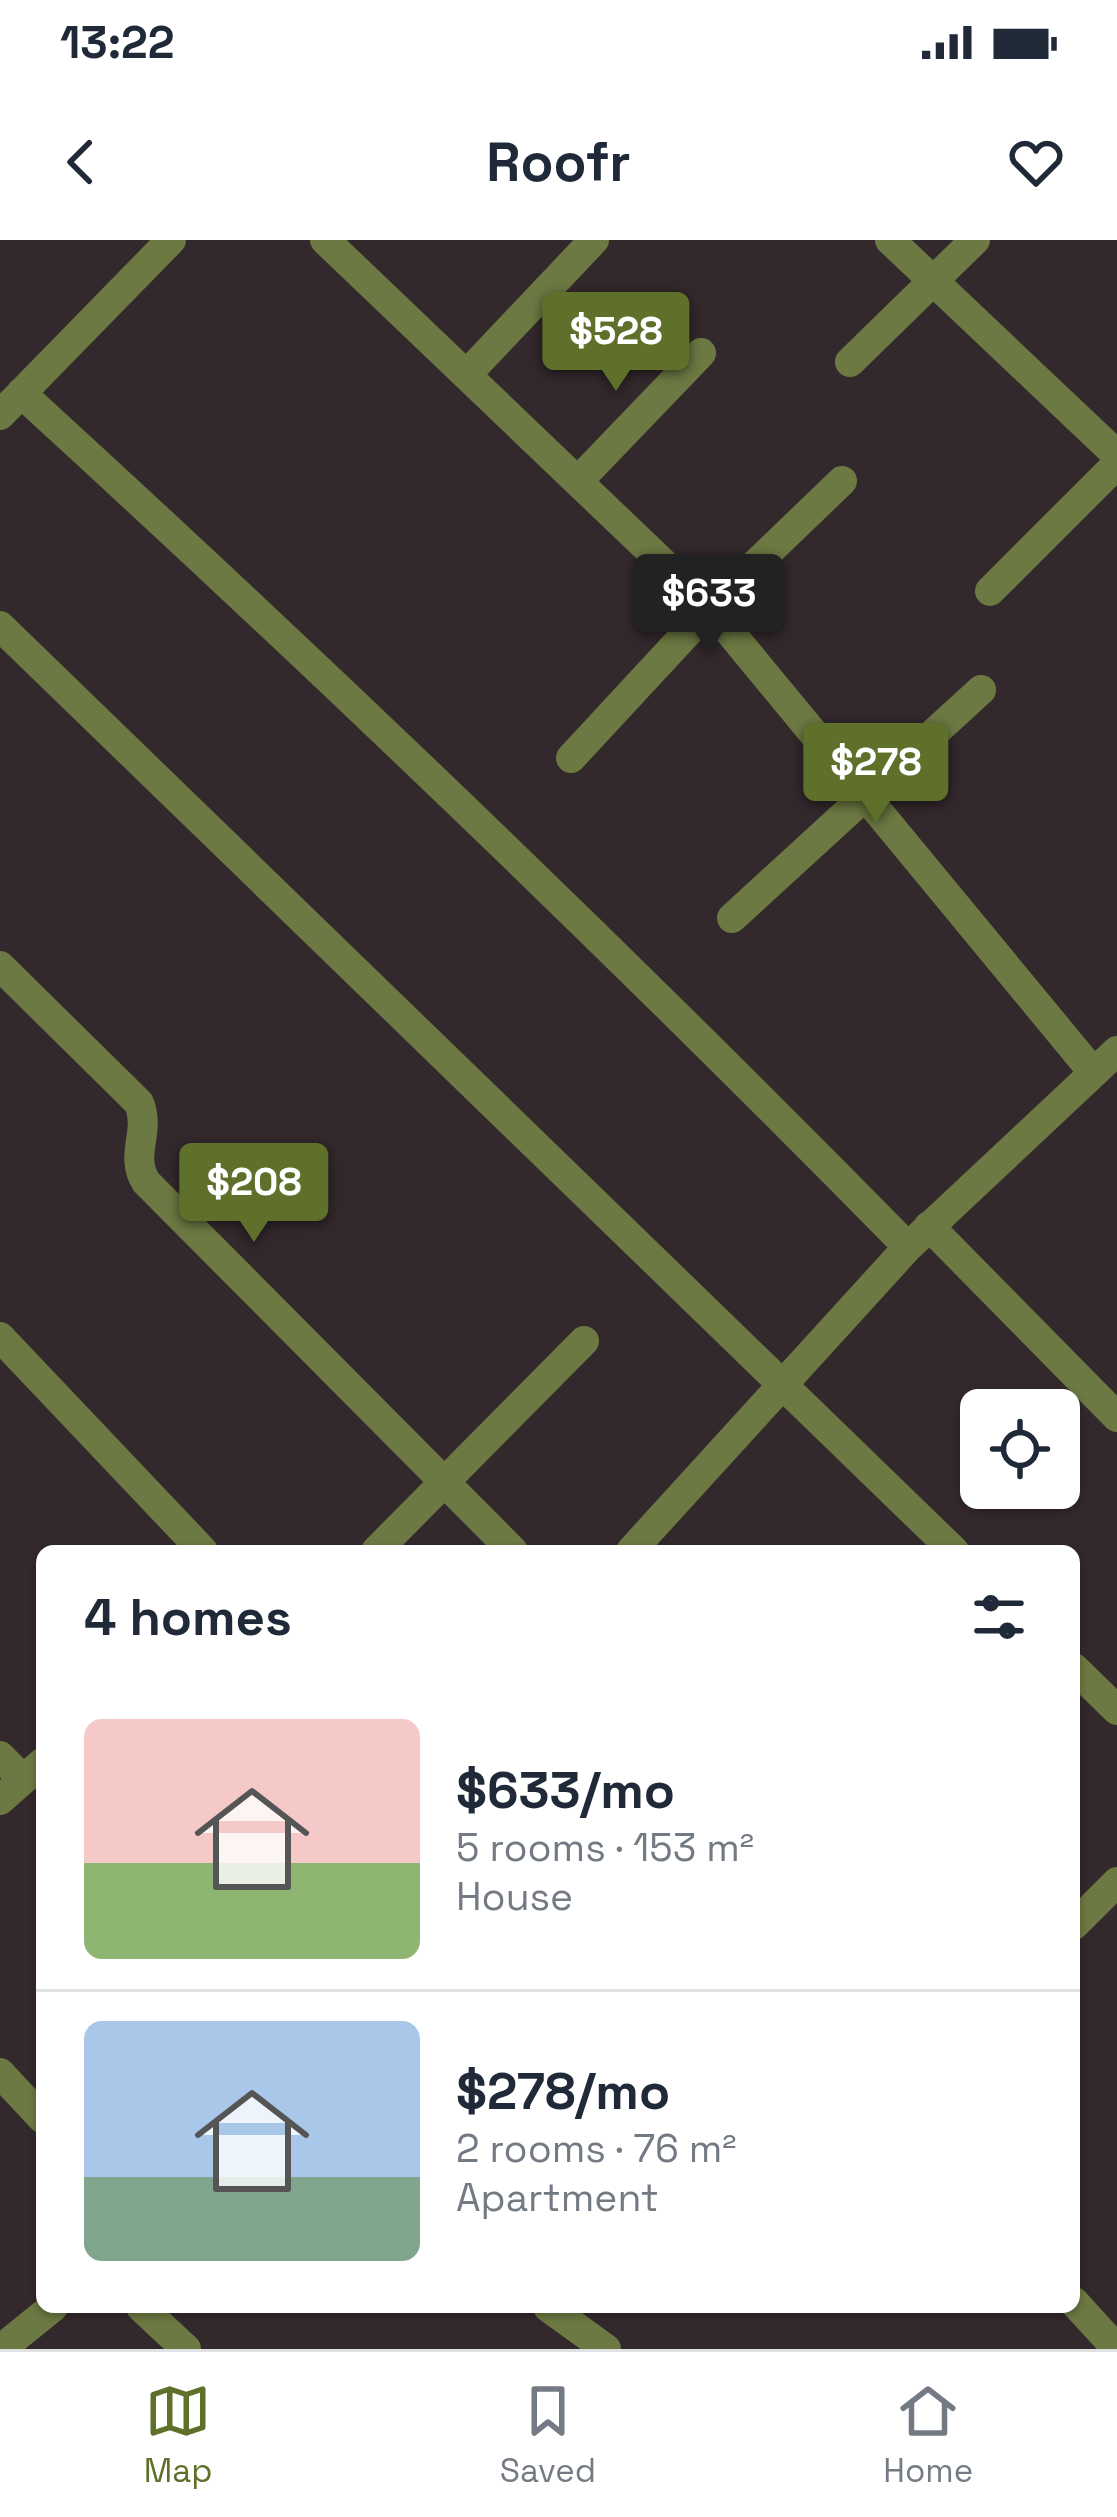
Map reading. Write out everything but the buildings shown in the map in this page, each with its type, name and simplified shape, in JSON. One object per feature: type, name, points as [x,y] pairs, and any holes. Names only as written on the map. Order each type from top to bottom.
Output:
[{"type":"street","points":[[171,240],[10,404],[392,734],[919,1237],[1117,1417]]},
{"type":"street","points":[[325,240],[710,608],[864,791],[1105,1062],[919,1237],[637,1545]]},
{"type":"street","points":[[468,373],[594,240]]},
{"type":"street","points":[[890,240],[1117,455]]},
{"type":"street","points":[[850,362],[936,284],[975,240]]},
{"type":"street","points":[[579,480],[701,352]]},
{"type":"street","points":[[990,591],[1117,464]]},
{"type":"street","points":[[571,758],[710,608],[842,482]]},
{"type":"street","points":[[0,626],[947,1545]]},
{"type":"street","points":[[731,918],[864,791],[981,690]]},
{"type":"street","points":[[0,966],[139,1103],[145,1128],[136,1155],[146,1182],[507,1545]]},
{"type":"street","points":[[0,1337],[196,1545]]},
{"type":"street","points":[[381,1545],[584,1341]]},
{"type":"street","points":[[1080,1674],[1117,1709]]},
{"type":"street","points":[[0,1756],[22,1781]]},
{"type":"street","points":[[1080,1918],[1117,1882]]},
{"type":"street","points":[[0,2073],[36,2111]]},
{"type":"street","points":[[1080,2309],[1117,2349]]},
{"type":"street","points":[[1,2349],[45,2313]]},
{"type":"street","points":[[147,2313],[186,2349]]},
{"type":"street","points":[[556,2313],[605,2349]]}]
